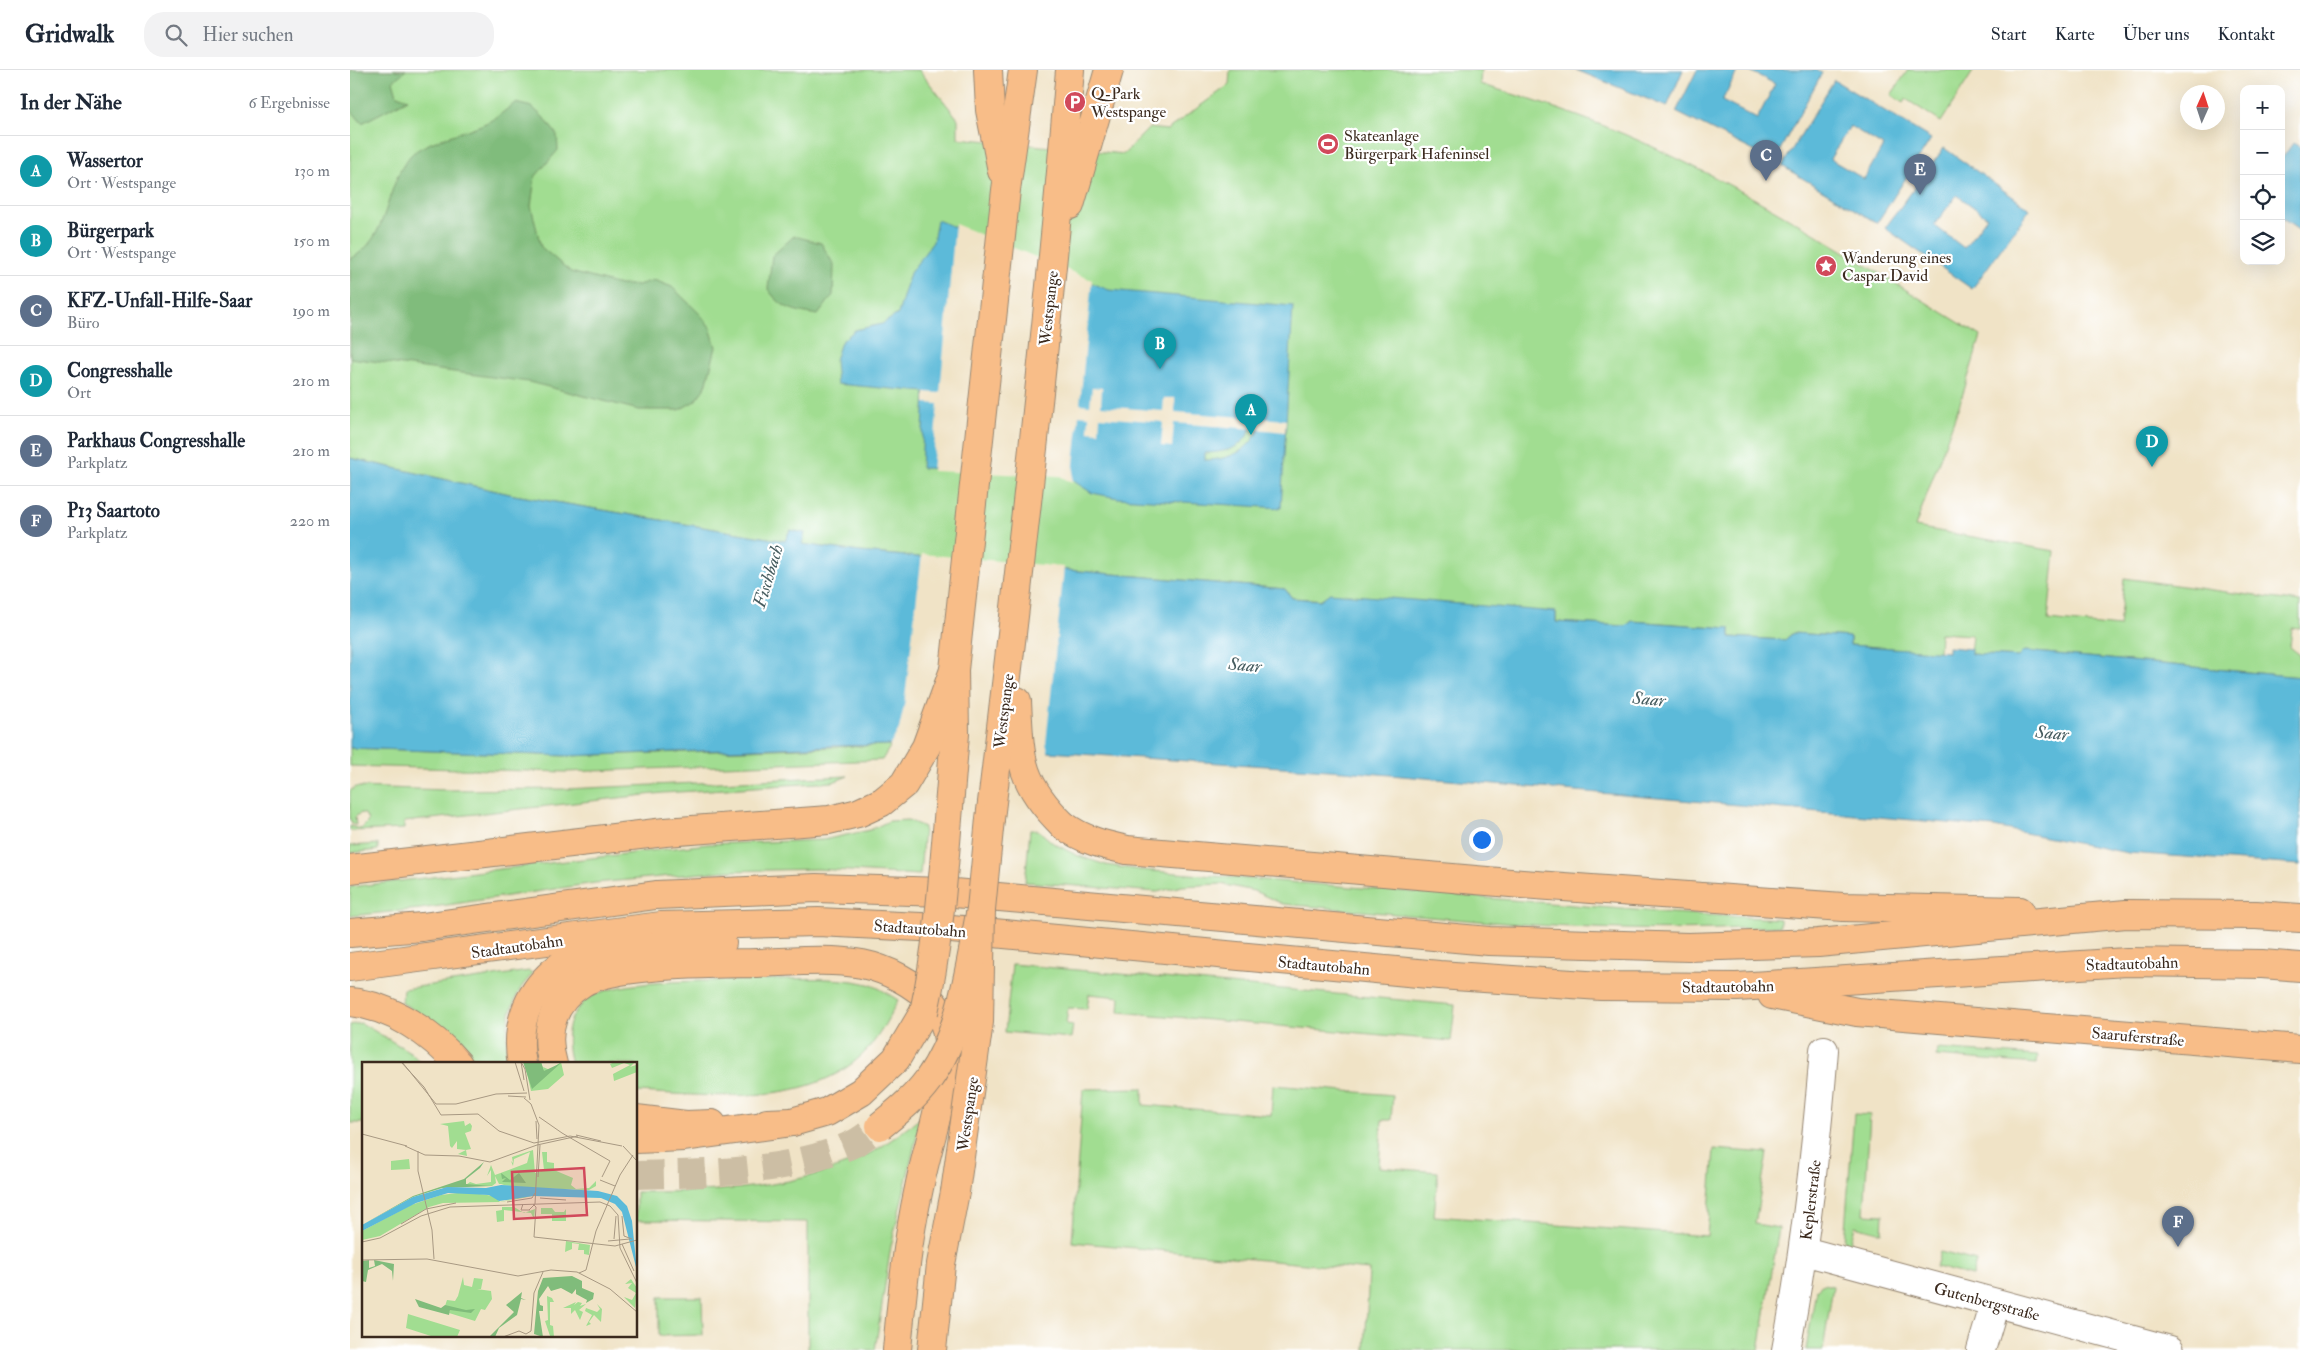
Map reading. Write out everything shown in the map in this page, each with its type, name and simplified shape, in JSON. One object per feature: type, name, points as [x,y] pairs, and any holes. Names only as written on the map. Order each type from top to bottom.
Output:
[{"type":"main road","points":[[988,70],[990,110],[1006,190]]},
{"type":"main road","points":[[638,1139],[684,1137],[792,1122],[827,1112],[861,1092],[896,1059],[924,1012],[933,972],[940,915],[955,734],[954,670],[1006,190],[1023,70]]},
{"type":"main road","name":"Westspange","points":[[932,1350],[941,1264],[955,1192],[979,1022],[981,909],[1055,251],[1070,70]]},
{"type":"main road","points":[[1055,251],[1087,150],[1109,70]]},
{"type":"main road","points":[[1013,627],[1020,759],[1027,778],[1046,809],[1062,825],[1076,835],[1101,845],[1128,850],[1522,884],[1843,907],[2126,914]]},
{"type":"main road","points":[[350,869],[665,832],[829,820],[858,813],[882,802],[904,784],[926,747],[954,670]]},
{"type":"main road","name":"Stadtautobahn","points":[[350,933],[422,927],[656,895],[816,888],[953,893],[1489,941],[1678,947],[1818,942],[2126,914],[2256,915],[2300,918]]},
{"type":"main road","points":[[880,1126],[913,1097],[927,1081],[942,1058],[955,1030],[981,909]]},
{"type":"main road","name":"Stadtautobahn","points":[[350,967],[660,926],[818,922],[941,928],[1439,976],[1601,986],[1736,987],[2127,962],[2300,967]]},
{"type":"main road","points":[[522,1062],[520,1031],[526,1009],[534,992],[566,962],[599,952],[662,946],[758,941],[870,942],[902,940],[941,928]]},
{"type":"main road","name":"Westspange","points":[[553,1062],[549,1037],[551,1022],[558,1006],[570,992],[585,981],[612,973],[645,968],[818,961],[863,964],[891,974],[917,988],[934,1004],[947,1030],[948,1055],[906,1258],[897,1350]]},
{"type":"main road","name":"Saaruferstraße","points":[[1736,987],[1857,1012],[2300,1049]]},
{"type":"main road","points":[[350,1002],[360,1003],[390,1013],[442,1045],[456,1062]]},
{"type":"main road","points":[[638,1119],[686,1125],[792,1122]]},
{"type":"street","name":"Keplerstraße","points":[[1786,1350],[1804,1252],[1817,1143],[1824,1050]]},
{"type":"street","name":"Gutenbergstraße","points":[[1804,1252],[2169,1350]]},
{"type":"street","points":[[1981,1350],[1995,1303]]},
{"type":"green space","points":[[350,70],[919,70],[958,119],[958,138],[1124,154],[1149,128],[1167,130],[1229,85],[1230,70],[1481,70],[1480,84],[1603,126],[1651,146],[1714,177],[1792,220],[1981,336],[1960,403],[1915,527],[2055,551],[2048,620],[2119,627],[2124,578],[2300,602],[2300,629],[2292,628],[2290,647],[2300,655],[2300,677],[2024,651],[2018,657],[1970,654],[1972,635],[1940,633],[1939,652],[1850,645],[1850,637],[1793,633],[1785,640],[1730,637],[1730,628],[1632,621],[1626,626],[1556,622],[1556,612],[1292,598],[1285,589],[860,552],[801,544],[805,533],[790,530],[785,541],[514,495],[350,458]]},
{"type":"green space","points":[[350,70],[406,70],[393,81],[397,95],[408,99],[362,123],[350,109]]},
{"type":"green space","points":[[1908,70],[1974,70],[1941,122],[1906,99],[1903,103],[1891,95]]},
{"type":"green space","points":[[515,103],[532,107],[545,119],[557,135],[558,150],[535,177],[531,206],[541,247],[571,272],[620,285],[638,285],[654,280],[672,287],[700,314],[710,327],[716,347],[706,386],[695,401],[679,410],[639,410],[529,382],[350,358],[350,259],[363,250],[373,239],[380,226],[401,169],[416,151],[436,141],[482,125],[500,115]]},
{"type":"green space","points":[[794,236],[821,243],[834,265],[833,295],[818,315],[802,312],[784,305],[768,289],[772,256]]},
{"type":"green space","points":[[891,745],[882,760],[566,772],[350,766],[350,748],[568,756]]},
{"type":"green space","points":[[848,776],[833,782],[663,793],[404,822],[404,829],[350,831],[350,826],[361,829],[368,820],[365,814],[361,813],[355,817],[356,825],[352,824],[350,819],[350,791],[355,787],[447,790],[566,789]]},
{"type":"green space","points":[[908,820],[924,827],[920,875],[817,869],[725,871],[595,883],[420,909],[350,916],[350,887],[708,844],[823,840],[870,830],[889,821]]},
{"type":"green space","points":[[1030,830],[1038,830],[1053,843],[1076,855],[1106,865],[1140,870],[1672,913],[1780,919],[1780,926],[1656,930],[1531,925],[1283,904],[1254,891],[1221,884],[1182,886],[1157,892],[1025,882]]},
{"type":"green space","points":[[378,844],[378,850],[350,853],[350,846]]},
{"type":"green space","points":[[1012,964],[1455,1005],[1451,1041],[1119,1012],[1120,997],[1089,994],[1087,1009],[1068,1008],[1066,1024],[1073,1025],[1071,1038],[1005,1032]]},
{"type":"green space","points":[[529,971],[532,973],[521,988],[512,1006],[506,1044],[508,1062],[476,1062],[442,1030],[402,1003],[403,989]]},
{"type":"green space","points":[[803,979],[854,981],[876,987],[898,1000],[874,1041],[854,1062],[832,1076],[806,1086],[779,1092],[720,1096],[638,1092],[638,1062],[571,1062],[568,1036],[571,1019],[581,1004],[589,998],[619,987],[682,982]]},
{"type":"green space","points":[[361,1023],[410,1052],[420,1062],[362,1062],[362,1123],[350,1123],[350,1025]]},
{"type":"green space","points":[[1937,1049],[2038,1056],[2037,1064],[1936,1056]]},
{"type":"green space","points":[[1273,1085],[1393,1095],[1391,1120],[1382,1120],[1379,1167],[1438,1172],[1434,1216],[1707,1236],[1714,1149],[1767,1153],[1755,1224],[1779,1228],[1759,1350],[1365,1350],[1369,1270],[1072,1242],[1083,1089],[1143,1088],[1143,1105],[1271,1115]]},
{"type":"green space","points":[[1854,1114],[1870,1115],[1864,1214],[1883,1215],[1882,1233],[1855,1226],[1850,1244],[1844,1242]]},
{"type":"green space","points":[[921,1118],[891,1246],[875,1350],[808,1350],[808,1222],[638,1220],[638,1192],[727,1189],[788,1181],[818,1174],[846,1164],[892,1140]]},
{"type":"green space","points":[[1940,1252],[1976,1261],[1972,1276],[1936,1267]]},
{"type":"green space","points":[[1823,1284],[1833,1286],[1823,1350],[1806,1350],[1816,1290]]},
{"type":"green space","points":[[659,1297],[702,1297],[703,1335],[659,1336]]},
{"type":"water","points":[[1576,70],[1683,70],[1667,107]]},
{"type":"water","points":[[1697,70],[1738,70],[1722,101],[1757,119],[1775,84],[1748,70],[1816,70],[1822,73],[1774,161],[1676,112]]},
{"type":"water","points":[[1834,80],[1931,139],[1877,223],[1782,166]],"holes":[[[1850,126],[1883,146],[1864,179],[1830,159]]]},
{"type":"water","points":[[2293,143],[2300,147],[2300,231],[2285,221],[2285,154]]},
{"type":"water","points":[[1944,148],[2030,209],[1972,289],[1885,228]],"holes":[[[1957,195],[1987,217],[1964,248],[1934,225]]]},
{"type":"water","points":[[937,220],[1109,290],[1293,306],[1281,508],[1118,498],[1092,493],[1061,473],[921,468],[925,392],[837,384],[835,360],[841,342],[855,330],[882,324],[898,314],[910,273],[933,242]],"holes":[[[1257,402],[1263,402],[1260,426],[1249,444],[1229,456],[1205,460],[1205,453],[1229,450],[1244,440],[1252,425]]]},
{"type":"water","points":[[350,458],[514,495],[785,541],[790,530],[805,533],[802,544],[860,552],[1285,589],[1292,598],[1320,600],[1330,593],[1556,612],[1556,622],[1626,626],[1632,621],[1730,628],[1730,637],[1785,640],[1793,633],[1850,637],[1850,645],[1948,652],[1948,647],[1971,649],[1971,654],[2018,657],[2024,651],[2300,677],[2300,865],[2128,853],[1994,827],[1344,771],[970,747],[834,746],[568,756],[350,748]]},
{"type":"pier","points":[[955,224],[1092,280],[1080,404],[1090,405],[1092,387],[1102,388],[1101,406],[1163,411],[1164,398],[1175,398],[1175,412],[1257,418],[1255,429],[1174,423],[1172,447],[1161,446],[1163,422],[1100,417],[1099,432],[1088,431],[1089,416],[1079,415],[1072,483],[1060,476],[932,471],[938,404],[925,403],[925,392],[940,393]]},
{"type":"pier","points":[[1258,418],[1286,420],[1285,432],[1256,429]]},
{"type":"pier","points":[[922,554],[1064,567],[1046,743],[1049,755],[889,747],[899,729],[904,706]]},
{"type":"tunnel","points":[[638,1175],[748,1170],[803,1161],[855,1143],[880,1126]]},
{"type":"place","name":"Q-Park Westspange","points":[[1075,102]]},
{"type":"place","name":"Skateanlage Bürgerpark Hafeninsel","points":[[1328,144]]},
{"type":"place","name":"KFZ-Unfall-Hilfe-Saar","points":[[1766,181]]},
{"type":"place","name":"Parkhaus Congresshalle","points":[[1920,195]]},
{"type":"place","name":"Wanderung eines Caspar David","points":[[1826,266]]},
{"type":"place","name":"Bürgerpark","points":[[1160,369]]},
{"type":"place","name":"Wassertor","points":[[1251,435]]},
{"type":"place","name":"Congresshalle","points":[[2152,467]]},
{"type":"place","name":"P13 Saartoto","points":[[2178,1247]]},
{"type":"water label","name":"Fischbach","points":[[768,576]]},
{"type":"water label","name":"Saar","points":[[1245,665]]},
{"type":"water label","name":"Saar","points":[[1649,699]]},
{"type":"water label","name":"Saar","points":[[2052,733]]}]
